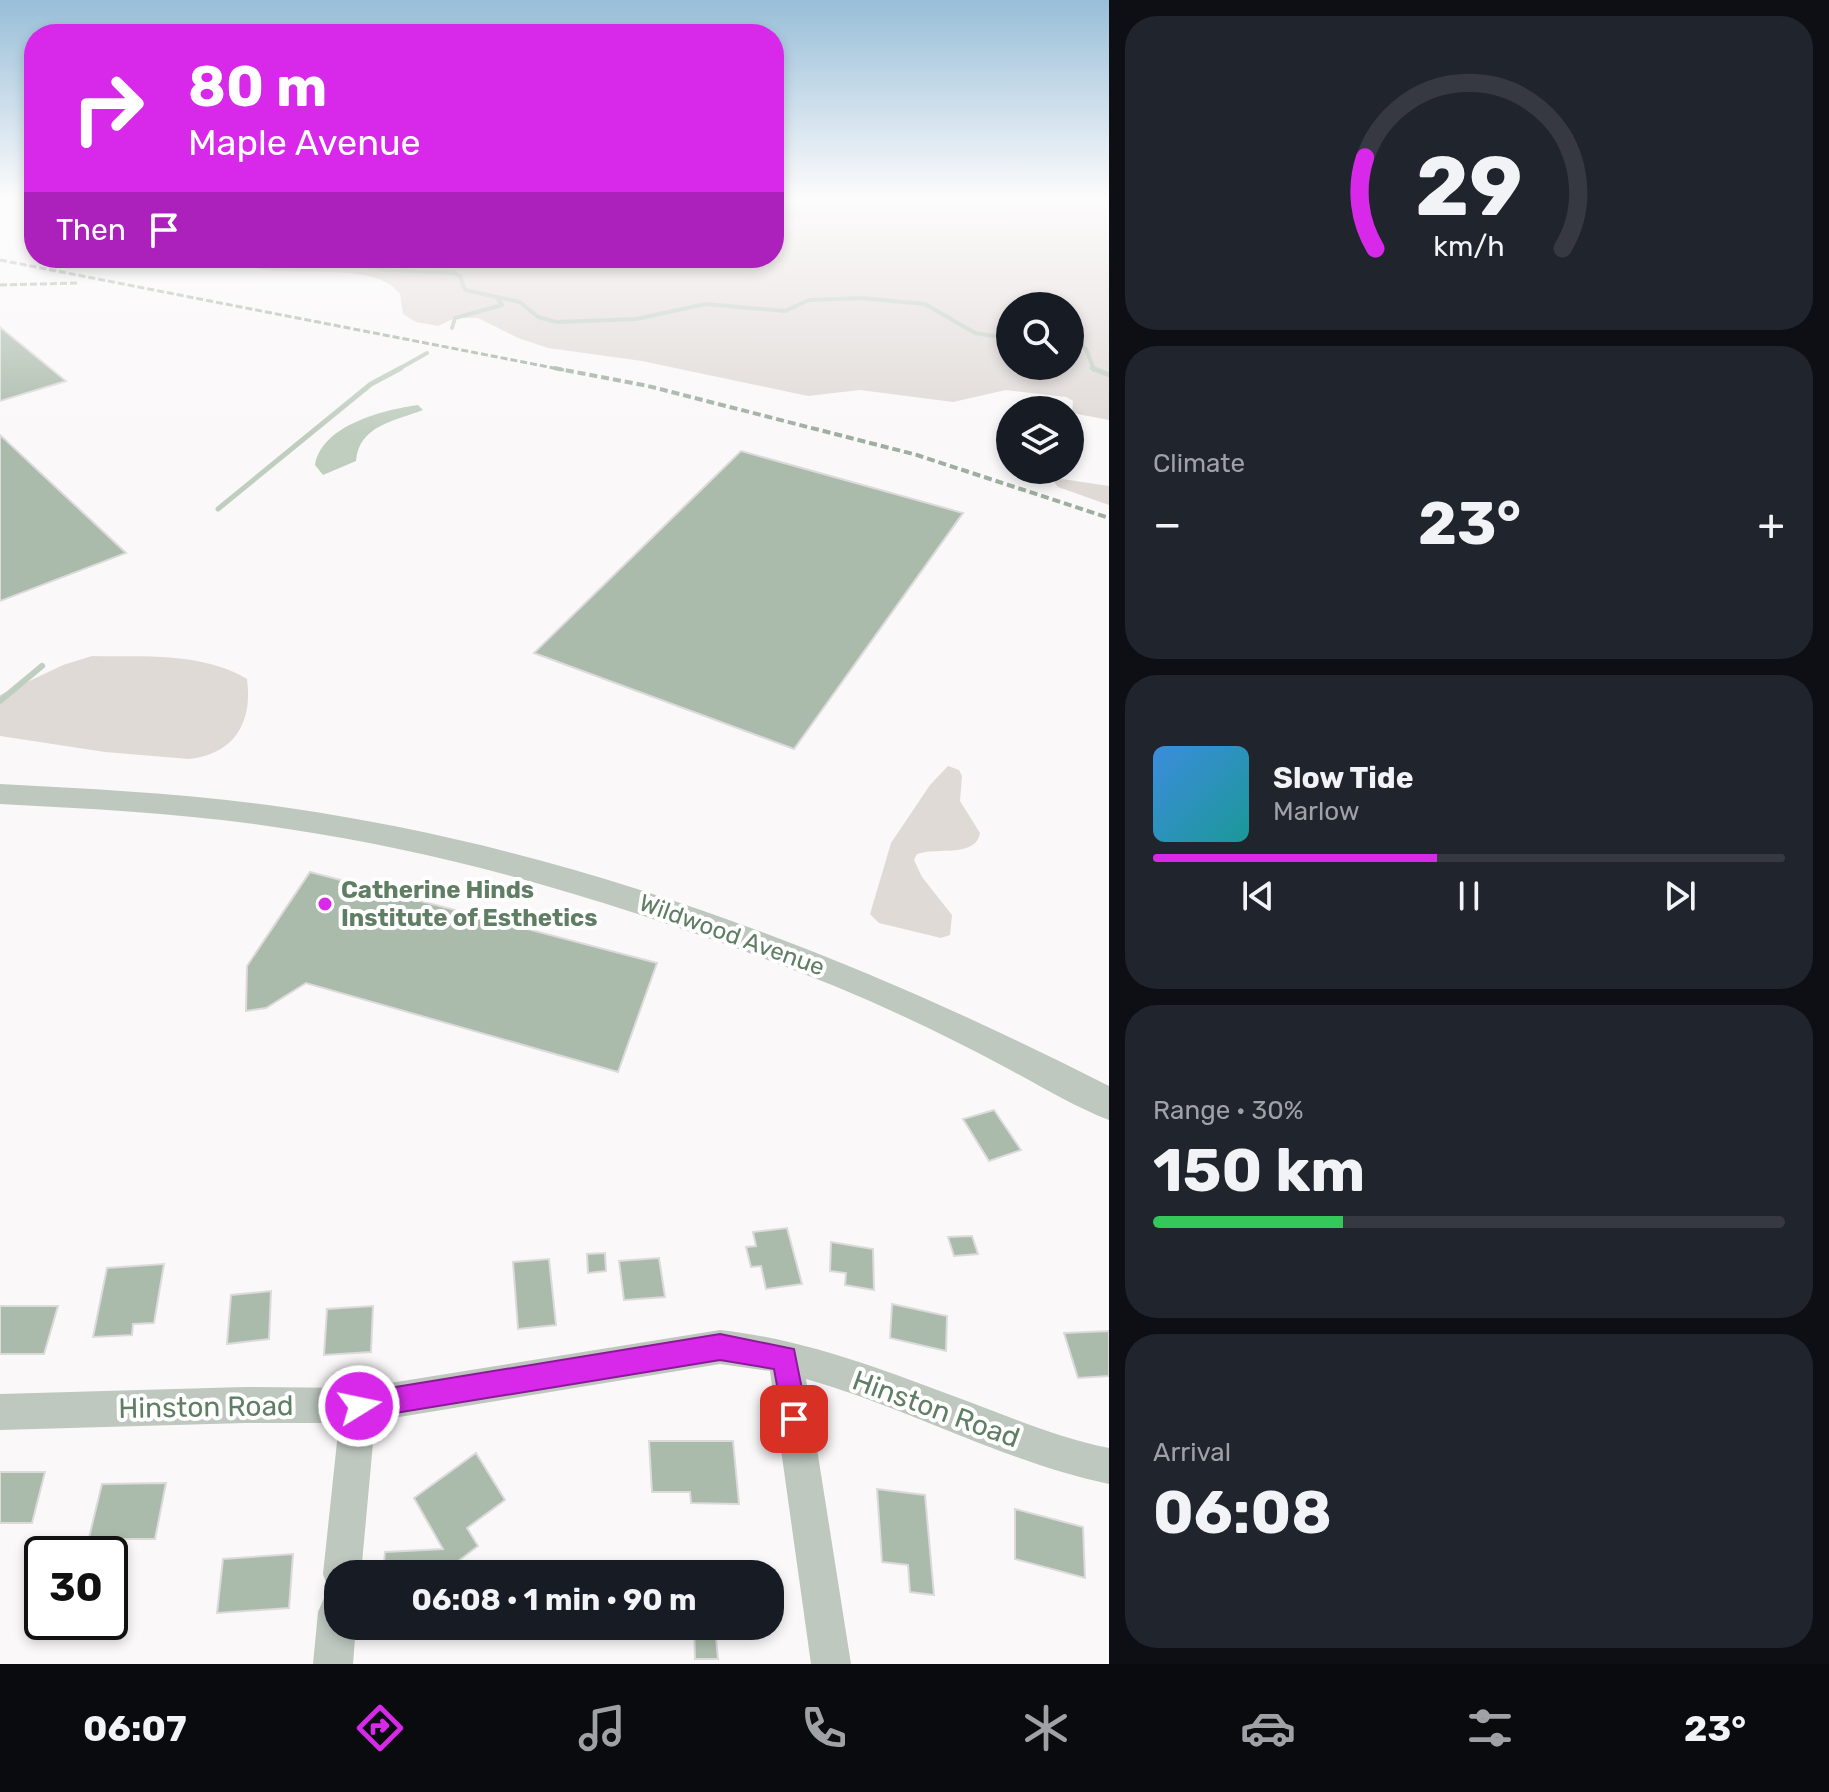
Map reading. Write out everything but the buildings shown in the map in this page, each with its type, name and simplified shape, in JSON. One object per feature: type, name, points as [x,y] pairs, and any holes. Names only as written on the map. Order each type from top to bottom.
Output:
[{"type":"street","name":"Wildwood Avenue","points":[[0,794],[144,801],[268,815],[387,835],[540,871],[703,922],[801,959],[949,1023],[1109,1104]]},
{"type":"street","name":"Hinston Road","points":[[0,1412],[245,1405],[359,1406],[704,1348],[749,1349],[858,1380],[1044,1448],[1109,1466]]},
{"type":"street","points":[[785,1358],[831,1664]]},
{"type":"street","points":[[343,1560],[359,1406]]},
{"type":"street","points":[[333,1664],[335,1640]]},
{"type":"shaded area","points":[[375,279],[1109,279],[1109,420],[1084,415],[1084,396],[1006,390],[953,402],[860,390],[808,396],[642,361],[548,348],[518,338],[478,318],[455,318],[438,326],[416,322],[403,314],[400,294],[386,282]]},
{"type":"shaded area","points":[[418,405],[423,410],[390,421],[371,432],[364,439],[356,461],[323,475],[315,465],[320,451],[341,430],[372,416]]},
{"type":"shaded area","points":[[1084,482],[1109,486],[1109,505],[1056,484]]},
{"type":"shaded area","points":[[92,656],[192,660],[230,670],[247,679],[247,709],[243,722],[237,734],[218,751],[189,759],[105,752],[0,736],[0,695],[63,665]]},
{"type":"shaded area","points":[[948,766],[959,770],[962,776],[960,801],[980,833],[977,841],[964,849],[925,852],[917,854],[914,860],[922,877],[952,915],[950,935],[941,938],[879,923],[870,914],[891,843],[930,785]]},
{"type":"waterway","points":[[461,279],[465,290],[520,302],[538,317],[557,322],[636,319],[706,304],[785,311],[809,300],[861,298],[925,304],[975,333],[996,335]]},
{"type":"waterway","points":[[452,328],[455,318],[502,305],[496,297]]},
{"type":"waterway","points":[[1084,348],[1093,369]]},
{"type":"waterway","points":[[397,370],[427,353]]},
{"type":"waterway","points":[[218,509],[371,384],[401,368]]},
{"type":"waterway","points":[[1093,369],[1109,375]]},
{"type":"waterway","points":[[0,701],[42,666]]},
{"type":"railway","points":[[96,279],[564,370]]},
{"type":"railway","points":[[0,285],[78,283]]},
{"type":"railway","points":[[554,368],[648,386],[917,455],[1109,518]]},
{"type":"place","name":"Catherine Hinds Institute of Esthetics","points":[[325,904]]},
{"type":"route","points":[[359,1406],[720,1347],[749,1349],[785,1358],[794,1419]]}]
